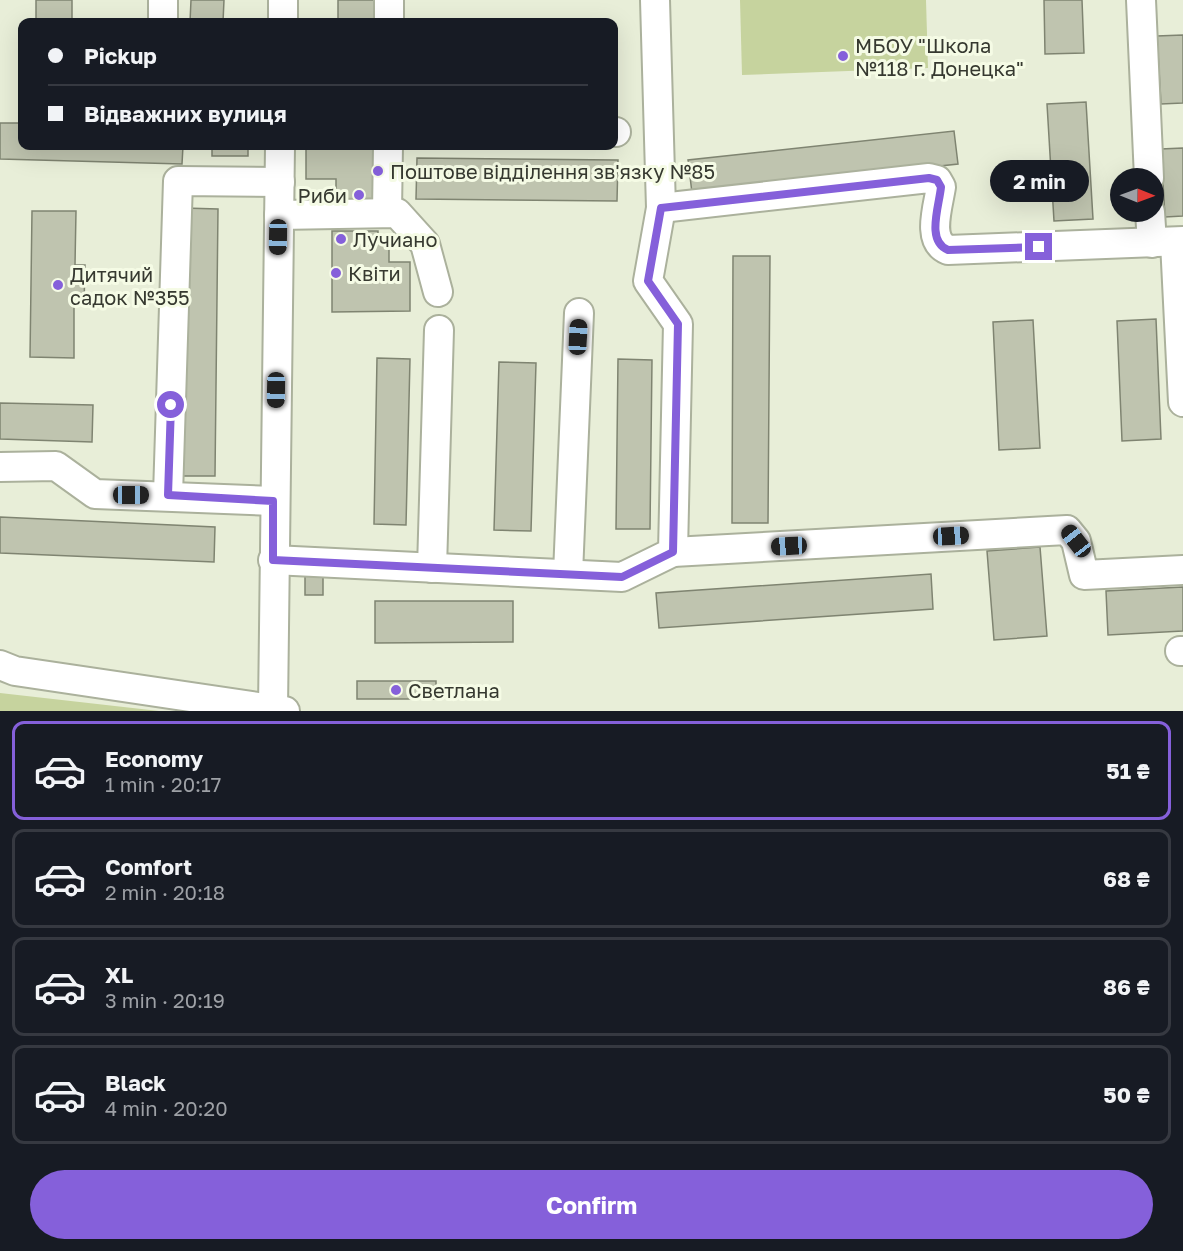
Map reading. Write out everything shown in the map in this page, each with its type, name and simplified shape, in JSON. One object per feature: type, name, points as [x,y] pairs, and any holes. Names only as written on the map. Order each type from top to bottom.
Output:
[{"type":"street","points":[[163,0],[163,18]]},
{"type":"street","points":[[283,0],[283,18]]},
{"type":"street","points":[[389,0],[389,18]]},
{"type":"street","points":[[655,0],[661,208],[648,281],[678,324],[673,552]]},
{"type":"street","points":[[1141,0],[1149,168]]},
{"type":"street","points":[[0,665],[24,673],[279,710],[273,501],[280,150]]},
{"type":"street","points":[[387,211],[388,150]]},
{"type":"street","points":[[661,208],[929,178],[937,180],[941,187],[935,237],[940,247],[948,250],[1170,242]]},
{"type":"street","points":[[168,495],[178,181],[280,182]]},
{"type":"street","points":[[279,215],[387,211],[397,213],[425,244],[438,292]]},
{"type":"street","points":[[1157,222],[1170,242],[1183,402]]},
{"type":"street","points":[[568,574],[579,313]]},
{"type":"street","points":[[432,568],[438,330]]},
{"type":"street","points":[[0,467],[56,466],[95,494],[168,495],[273,501]]},
{"type":"street","points":[[273,560],[622,577],[673,552],[1067,530],[1076,541],[1084,575],[1183,570]]},
{"type":"green space","points":[[740,0],[926,0],[928,68],[742,75]]},
{"type":"green space","points":[[0,693],[159,711],[0,711]]},
{"type":"building","points":[[36,0],[72,0],[72,18],[36,18]]},
{"type":"building","points":[[191,0],[224,0],[223,18],[190,18]]},
{"type":"building","points":[[338,0],[380,0],[379,18],[338,18]]},
{"type":"building","points":[[1044,0],[1082,0],[1084,53],[1045,54]]},
{"type":"building","points":[[1183,35],[1183,103],[1161,104],[1157,36]]},
{"type":"building","points":[[1086,102],[1093,219],[1054,221],[1047,104]]},
{"type":"building","points":[[0,123],[18,123],[18,150],[183,150],[182,164],[0,159]]},
{"type":"building","points":[[954,131],[958,164],[692,193],[688,160]]},
{"type":"building","points":[[1183,148],[1183,216],[1165,217],[1164,168],[1162,168],[1161,149]]},
{"type":"building","points":[[212,150],[248,150],[248,156],[212,156]]},
{"type":"building","points":[[306,150],[378,150],[378,200],[336,199],[336,179],[306,179]]},
{"type":"building","points":[[417,158],[618,160],[617,201],[416,199]]},
{"type":"building","points":[[184,208],[218,209],[215,476],[180,476]]},
{"type":"building","name":"Дитячий садок №355","points":[[32,211],[76,211],[75,265],[85,265],[84,305],[74,304],[74,358],[30,357]]},
{"type":"building","points":[[332,231],[378,231],[378,241],[389,241],[389,262],[410,262],[410,311],[332,312]]},
{"type":"building","points":[[733,256],[770,256],[768,523],[732,523]]},
{"type":"building","points":[[1156,319],[1161,439],[1122,441],[1117,321]]},
{"type":"building","points":[[1033,320],[1040,448],[999,450],[993,322]]},
{"type":"building","points":[[377,358],[410,359],[406,525],[374,524]]},
{"type":"building","points":[[618,359],[652,360],[650,529],[616,529]]},
{"type":"building","points":[[499,362],[536,363],[531,531],[494,530]]},
{"type":"building","points":[[0,403],[93,405],[92,442],[0,439]]},
{"type":"building","points":[[0,517],[215,527],[214,562],[0,553]]},
{"type":"building","points":[[1040,547],[1047,636],[994,640],[987,551]]},
{"type":"building","points":[[931,574],[933,609],[659,628],[656,593]]},
{"type":"building","points":[[305,575],[323,575],[323,595],[305,595]]},
{"type":"building","points":[[1183,587],[1183,631],[1108,635],[1106,591]]},
{"type":"building","points":[[375,601],[513,601],[513,642],[375,643]]},
{"type":"building","name":"Светлана","points":[[357,681],[436,681],[436,699],[357,699]]},
{"type":"place","name":"МБОУ \"Школа №118 г. Донецка\"","points":[[843,56]]},
{"type":"place","name":"Поштове відділення зв'язку №85","points":[[378,171]]},
{"type":"place","name":"Риби","points":[[359,195]]},
{"type":"place","name":"Лучиано","points":[[341,239]]},
{"type":"place","name":"Квіти","points":[[336,273]]},
{"type":"place","name":"Дитячий садок №355","points":[[58,285]]},
{"type":"place","name":"Светлана","points":[[396,690]]},
{"type":"route","points":[[171,405],[168,495],[273,501],[273,560],[622,577],[673,552],[678,324],[648,281],[661,208],[929,178],[937,180],[941,187],[935,237],[940,247],[948,250],[1039,247]]}]
